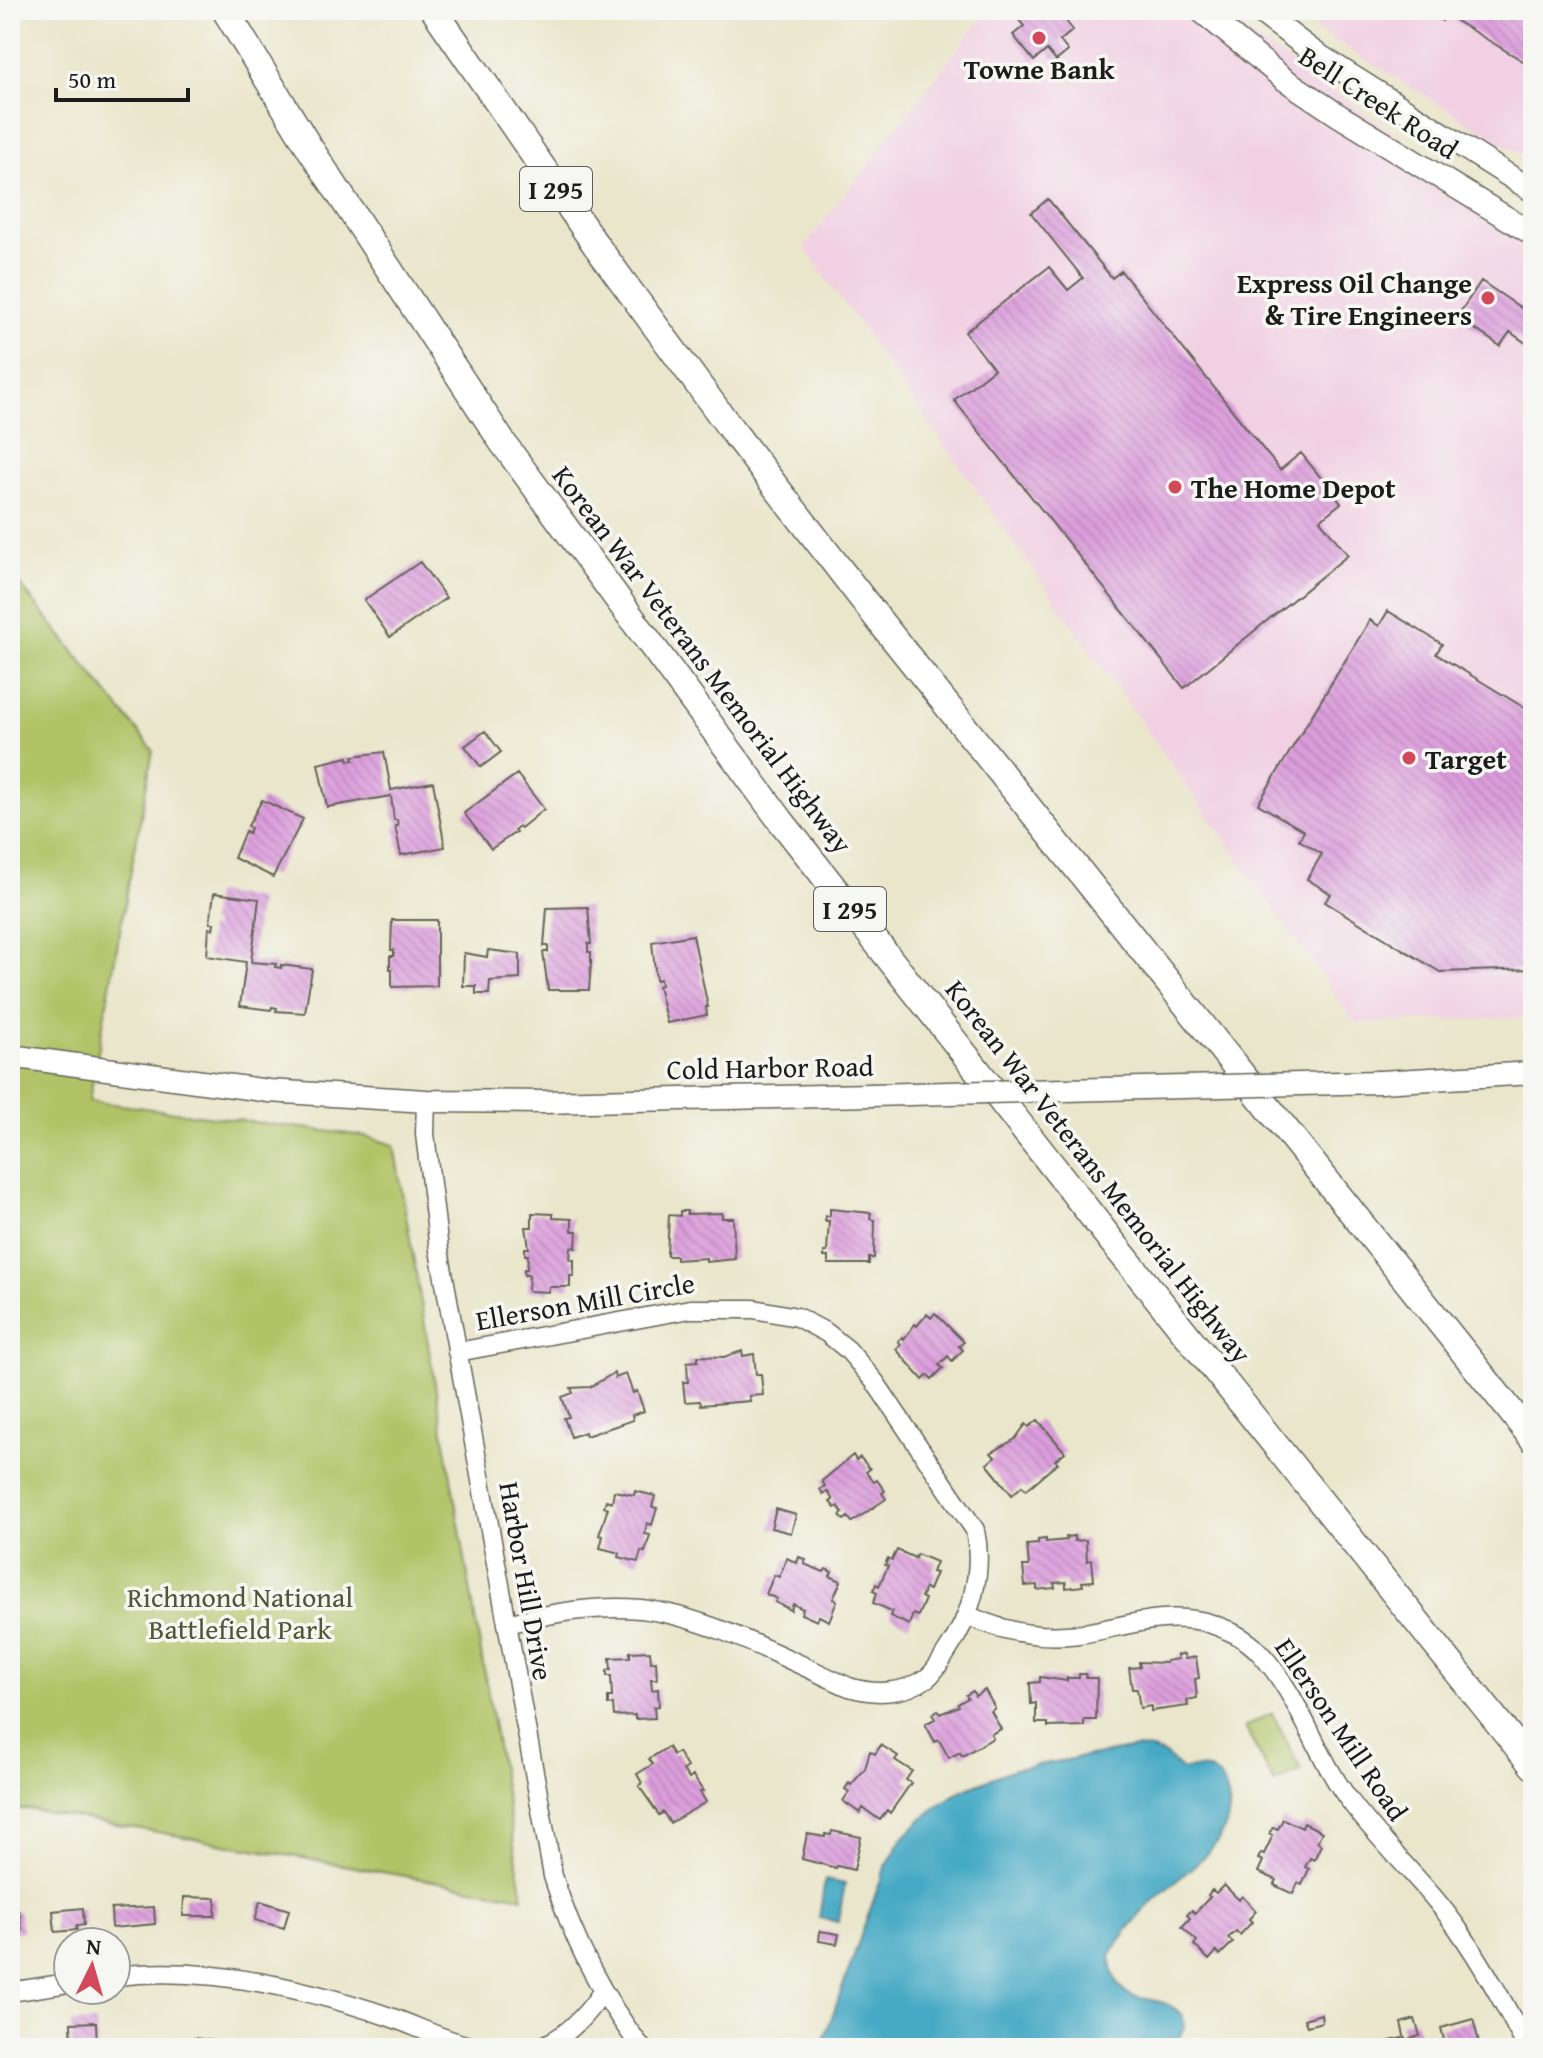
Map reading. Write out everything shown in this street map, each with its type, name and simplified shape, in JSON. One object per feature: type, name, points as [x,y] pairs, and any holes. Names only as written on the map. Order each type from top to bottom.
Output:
[{"type":"highway","name":"Korean War Veterans Memorial Highway","points":[[225,10],[309,147],[503,443],[781,821],[1114,1244],[1533,1766]]},
{"type":"highway","name":"I 295","points":[[434,10],[595,244],[731,429],[892,637],[1533,1439]]},
{"type":"highway","points":[[447,10],[471,66]]},
{"type":"main road","name":"Bell Creek Road","points":[[1200,10],[1284,79],[1533,234]]},
{"type":"main road","name":"Bell Creek Road","points":[[1258,10],[1347,74],[1533,191]]},
{"type":"main road","name":"Cold Harbor Road","points":[[10,1056],[269,1091],[426,1101],[543,1102],[871,1095],[1380,1082],[1533,1073]]},
{"type":"street","name":"Harbor Hill Drive","points":[[426,1101],[425,1134],[457,1352],[553,1876],[579,1949],[602,1992],[642,2048]]},
{"type":"street","name":"Ellerson Mill Circle","points":[[457,1352],[690,1309],[754,1309],[797,1317],[827,1333],[848,1350],[866,1371],[975,1530],[980,1552],[974,1593],[953,1643],[929,1677],[909,1688],[879,1692],[849,1687],[716,1630],[645,1609],[584,1609],[545,1614],[507,1624]]},
{"type":"street","name":"Ellerson Mill Road","points":[[967,1615],[1006,1631],[1054,1636],[1123,1624],[1189,1619],[1231,1632],[1251,1645],[1279,1678],[1349,1801],[1460,1931],[1527,2048]]},
{"type":"street","points":[[132,1975],[195,1976],[260,1983],[316,1995],[478,2048]]},
{"type":"street","points":[[10,1992],[52,1985]]},
{"type":"street","points":[[538,2048],[571,2029],[602,1992]]},
{"type":"shaded area","points":[[988,10],[1213,10],[1533,228],[1533,1017],[1355,1023],[804,247]]},
{"type":"shaded area","points":[[1291,10],[1533,10],[1533,162],[1306,23]]},
{"type":"green space","name":"Richmond National Battlefield Park","points":[[10,572],[153,750],[89,1101],[365,1136],[394,1145],[523,1897],[27,1809],[10,1810]]},
{"type":"green space","points":[[1272,1713],[1301,1770],[1274,1783],[1245,1727]]},
{"type":"water","points":[[1136,1748],[1162,1753],[1182,1770],[1200,1768],[1213,1772],[1224,1784],[1229,1802],[1228,1818],[1214,1846],[1146,1908],[1110,1955],[1114,1975],[1128,1994],[1160,2002],[1183,2016],[1184,2028],[1176,2048],[821,2048],[885,1868],[903,1838],[922,1819],[962,1790],[1014,1769]]},
{"type":"water","points":[[825,1880],[845,1884],[838,1922],[819,1918]]},
{"type":"building","name":"Towne Bank","points":[[1011,10],[1038,10],[1041,13],[1057,10],[1073,30],[1060,41],[1068,51],[1056,61],[1047,50],[1034,61],[1013,35],[1024,26]]},
{"type":"building","points":[[1425,10],[1533,10],[1533,67],[1446,15],[1442,21]]},
{"type":"building","name":"The Home Depot","points":[[1048,199],[1112,278],[1121,271],[1280,470],[1301,453],[1341,503],[1320,520],[1348,555],[1184,688],[954,400],[994,369],[965,332],[1049,267],[1068,290],[1083,278],[1031,213]]},
{"type":"building","name":"Express Oil Change & Tire Engineers","points":[[1481,281],[1533,316],[1533,348],[1510,332],[1500,346],[1457,317]]},
{"type":"building","points":[[420,562],[446,598],[390,637],[364,600]]},
{"type":"building","name":"Target","points":[[1388,611],[1442,644],[1436,654],[1533,713],[1532,969],[1440,972],[1325,902],[1331,894],[1307,879],[1322,854],[1299,840],[1304,831],[1258,804],[1370,620],[1379,626]]},
{"type":"building","points":[[485,731],[501,752],[481,767],[465,746]]},
{"type":"building","points":[[384,752],[391,790],[433,782],[445,847],[401,855],[391,796],[327,807],[318,764],[348,757],[349,761],[354,760],[353,756]]},
{"type":"building","points":[[517,774],[544,809],[491,849],[464,813]]},
{"type":"building","points":[[262,800],[303,819],[273,877],[234,858],[245,831],[249,833],[251,828],[248,826]]},
{"type":"building","points":[[214,893],[259,899],[251,962],[276,964],[275,967],[281,968],[281,965],[312,969],[305,1013],[276,1011],[277,1008],[272,1007],[271,1010],[240,1006],[246,962],[207,956],[209,928],[213,929],[214,923],[210,923]]},
{"type":"building","points":[[588,907],[591,944],[588,944],[588,952],[591,952],[589,990],[548,990],[543,952],[548,952],[548,946],[544,946],[547,908]]},
{"type":"building","points":[[392,920],[437,920],[437,986],[392,987]]},
{"type":"building","points":[[693,935],[707,1015],[667,1023],[658,986],[661,985],[660,979],[656,980],[652,942]]},
{"type":"building","points":[[488,950],[520,954],[520,979],[490,981],[489,994],[476,994],[476,986],[463,986],[464,953],[487,957]]},
{"type":"building","points":[[830,1209],[871,1213],[870,1219],[875,1220],[874,1258],[869,1258],[869,1264],[828,1264],[824,1252],[827,1252],[829,1221],[825,1221],[826,1216],[830,1216]]},
{"type":"building","points":[[680,1211],[687,1211],[687,1214],[722,1213],[722,1218],[733,1218],[735,1259],[706,1262],[706,1258],[676,1260],[676,1256],[667,1256],[669,1215],[680,1216]]},
{"type":"building","points":[[532,1213],[572,1219],[572,1231],[577,1231],[576,1248],[571,1247],[574,1276],[570,1276],[570,1287],[549,1287],[549,1292],[528,1291],[529,1275],[524,1275],[528,1255],[525,1255],[525,1248],[529,1248],[526,1227],[532,1227]]},
{"type":"building","points":[[935,1313],[964,1342],[959,1346],[963,1350],[952,1361],[948,1356],[939,1365],[943,1368],[932,1379],[928,1375],[923,1380],[896,1349],[901,1344],[898,1341],[902,1337],[904,1339],[915,1324],[917,1326],[927,1314],[931,1318]]},
{"type":"building","points":[[742,1351],[743,1356],[754,1354],[756,1374],[761,1374],[763,1395],[749,1396],[750,1401],[701,1405],[700,1401],[685,1402],[683,1382],[688,1382],[687,1362],[698,1361],[698,1356],[724,1357]]},
{"type":"building","points":[[614,1373],[615,1378],[626,1374],[633,1393],[637,1391],[644,1411],[632,1415],[633,1420],[586,1436],[585,1432],[571,1437],[564,1418],[569,1417],[562,1397],[573,1393],[571,1388],[590,1387]]},
{"type":"building","points":[[1038,1420],[1065,1452],[1055,1460],[1058,1463],[1026,1490],[1022,1486],[1012,1495],[987,1464],[995,1457],[991,1453],[1015,1439],[1026,1424],[1029,1427]]},
{"type":"building","points":[[853,1455],[856,1460],[860,1457],[870,1469],[866,1472],[874,1482],[877,1480],[885,1491],[882,1493],[886,1499],[852,1522],[848,1517],[844,1520],[840,1516],[843,1513],[830,1502],[833,1500],[827,1491],[823,1494],[820,1489],[825,1486],[822,1481]]},
{"type":"building","points":[[614,1491],[634,1495],[635,1491],[655,1496],[652,1507],[657,1508],[652,1525],[647,1523],[645,1534],[650,1535],[638,1562],[600,1548],[603,1536],[599,1535],[608,1508],[604,1507],[606,1500],[612,1502]]},
{"type":"building","points":[[776,1509],[796,1515],[791,1533],[771,1528]]},
{"type":"building","points":[[1074,1536],[1074,1541],[1086,1540],[1087,1561],[1092,1560],[1094,1581],[1066,1588],[1066,1582],[1054,1583],[1055,1588],[1037,1590],[1037,1585],[1025,1586],[1023,1566],[1029,1566],[1027,1545],[1038,1544],[1038,1540],[1067,1540],[1066,1537]]},
{"type":"building","points":[[897,1550],[936,1562],[932,1572],[936,1573],[929,1590],[925,1588],[921,1597],[925,1599],[918,1616],[913,1614],[909,1625],[890,1616],[892,1611],[873,1603],[876,1584],[879,1586],[888,1566],[885,1565],[888,1558],[892,1560]]},
{"type":"building","points":[[799,1557],[806,1560],[804,1564],[824,1572],[826,1569],[832,1572],[830,1576],[841,1581],[833,1599],[837,1601],[829,1621],[819,1616],[817,1621],[801,1614],[803,1609],[793,1604],[791,1610],[766,1594],[774,1575],[779,1577],[787,1558],[797,1563]]},
{"type":"building","points":[[650,1651],[651,1662],[656,1661],[657,1679],[651,1679],[652,1690],[658,1689],[659,1706],[654,1707],[655,1718],[614,1716],[613,1704],[608,1705],[608,1697],[612,1697],[611,1676],[607,1676],[607,1670],[611,1669],[610,1658],[630,1657],[630,1652]]},
{"type":"building","points":[[1184,1654],[1185,1659],[1196,1657],[1199,1678],[1195,1679],[1197,1698],[1187,1700],[1188,1706],[1151,1711],[1151,1706],[1140,1708],[1137,1689],[1132,1689],[1129,1668],[1140,1667],[1139,1662],[1166,1663]]},
{"type":"building","points":[[1079,1674],[1097,1678],[1096,1720],[1084,1720],[1084,1726],[1048,1727],[1048,1723],[1036,1723],[1036,1703],[1031,1704],[1030,1683],[1040,1682],[1040,1677],[1067,1681],[1067,1678],[1079,1678]]},
{"type":"building","points":[[985,1690],[995,1708],[991,1711],[1001,1729],[991,1734],[993,1738],[962,1756],[960,1752],[949,1758],[925,1724],[935,1719],[932,1714],[938,1710],[940,1714],[959,1706],[968,1698],[966,1695],[973,1691],[975,1696]]},
{"type":"building","points":[[881,1745],[898,1756],[895,1760],[912,1771],[906,1780],[911,1783],[890,1813],[887,1810],[880,1820],[863,1808],[860,1813],[843,1801],[849,1792],[845,1789],[849,1783],[851,1785],[865,1769],[870,1751],[875,1754]]},
{"type":"building","points":[[668,1747],[673,1755],[678,1752],[687,1767],[683,1770],[689,1779],[693,1776],[706,1802],[670,1823],[663,1812],[659,1815],[639,1786],[642,1783],[637,1774],[653,1764],[649,1759]]},
{"type":"building","points":[[1283,1819],[1302,1828],[1304,1823],[1322,1832],[1317,1842],[1321,1845],[1314,1860],[1310,1858],[1302,1885],[1298,1883],[1293,1894],[1274,1885],[1277,1880],[1258,1872],[1263,1861],[1258,1859],[1261,1853],[1264,1854],[1273,1835],[1270,1833],[1273,1827],[1278,1829]]},
{"type":"building","points":[[832,1831],[861,1837],[854,1870],[802,1859],[807,1834],[825,1837]]},
{"type":"building","points":[[1224,1885],[1239,1900],[1242,1896],[1256,1911],[1249,1919],[1252,1922],[1240,1935],[1236,1931],[1228,1938],[1233,1942],[1220,1955],[1217,1951],[1209,1960],[1194,1945],[1197,1941],[1182,1927],[1190,1918],[1187,1915],[1192,1910],[1195,1913],[1210,1897],[1208,1895],[1212,1890],[1216,1893]]},
{"type":"building","points":[[184,1897],[216,1898],[215,1916],[183,1916]]},
{"type":"building","points":[[260,1901],[289,1910],[284,1928],[255,1920]]},
{"type":"building","points":[[154,1907],[155,1924],[112,1926],[111,1909]]},
{"type":"building","points":[[83,1908],[84,1925],[54,1926],[53,1911]]},
{"type":"building","points":[[19,1911],[22,1931],[10,1933],[10,1912]]},
{"type":"building","points":[[820,1931],[839,1934],[837,1944],[819,1941]]},
{"type":"building","points":[[1321,2014],[1322,2022],[1307,2026],[1304,2019]]},
{"type":"building","points":[[1415,2019],[1420,2036],[1405,2040],[1401,2023]]},
{"type":"building","points":[[1473,2019],[1479,2042],[1446,2048],[1441,2028]]},
{"type":"building","points":[[96,2022],[97,2048],[72,2048],[71,2023]]},
{"type":"building","points":[[194,2038],[223,2042],[222,2048],[193,2048]]},
{"type":"building","points":[[1402,2038],[1405,2048],[1366,2048],[1366,2047]]},
{"type":"place","name":"Towne Bank","points":[[1039,38]]},
{"type":"place","name":"Express Oil Change & Tire Engineers","points":[[1488,298]]},
{"type":"place","name":"The Home Depot","points":[[1175,487]]},
{"type":"place","name":"Target","points":[[1409,758]]}]
